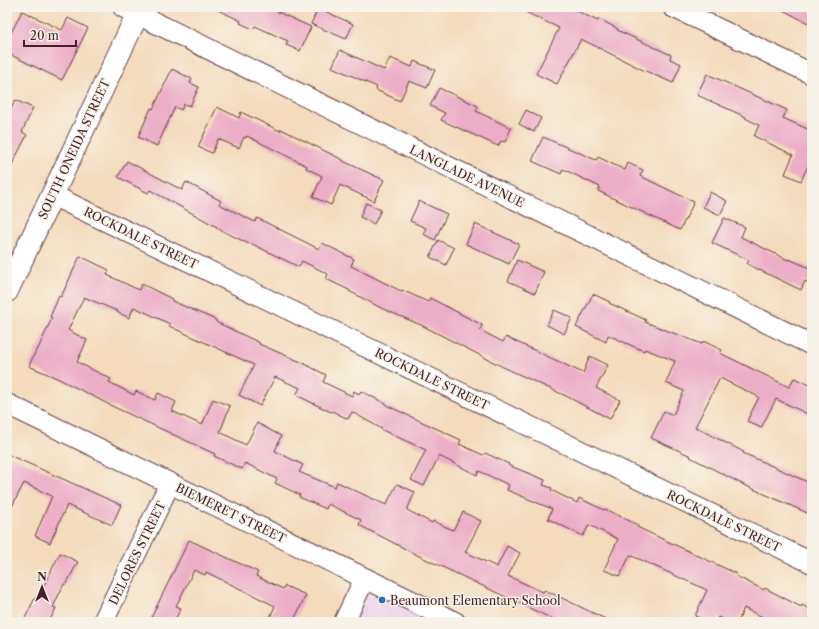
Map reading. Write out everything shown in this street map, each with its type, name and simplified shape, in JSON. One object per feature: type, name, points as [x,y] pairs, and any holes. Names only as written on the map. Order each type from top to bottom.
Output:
[{"type":"street","points":[[673,7],[812,74]]},
{"type":"street","name":"SOUTH ONEIDA STREET","points":[[7,292],[134,10]]},
{"type":"street","name":"LANGLADE AVENUE","points":[[134,10],[812,345]]},
{"type":"street","name":"ROCKDALE STREET","points":[[52,195],[812,564]]},
{"type":"street","name":"BIEMERET STREET","points":[[7,404],[455,622]]},
{"type":"street","name":"DELORES STREET","points":[[103,622],[170,483]]},
{"type":"street","points":[[344,622],[365,578]]},
{"type":"shaded area","name":"Beaumont Elementary School","points":[[365,578],[455,622],[344,622]]},
{"type":"building","points":[[212,7],[267,7],[311,27],[300,51],[286,45],[288,41],[255,26],[253,29],[240,23],[241,21]]},
{"type":"building","points":[[515,7],[568,7],[598,21],[599,19],[618,29],[617,30],[671,55],[670,59],[681,64],[673,83],[581,39],[557,84],[536,74],[559,28]]},
{"type":"building","points":[[777,7],[812,7],[812,25]]},
{"type":"building","points":[[318,8],[353,24],[346,39],[311,24]]},
{"type":"building","points":[[22,11],[62,30],[68,18],[88,28],[62,80],[7,53],[7,41]]},
{"type":"building","points":[[340,50],[384,70],[390,58],[412,67],[414,61],[435,70],[427,88],[409,81],[400,101],[376,90],[377,87],[332,67]]},
{"type":"building","points":[[172,69],[192,79],[190,83],[199,87],[190,106],[184,104],[181,110],[175,107],[157,146],[138,137],[151,108],[153,109]]},
{"type":"building","points":[[707,74],[787,110],[783,118],[812,131],[812,157],[801,181],[785,174],[793,155],[754,136],[759,125],[745,118],[746,117],[697,95]]},
{"type":"building","points":[[439,88],[478,106],[476,111],[511,128],[505,142],[501,141],[498,146],[441,120],[445,113],[430,106]]},
{"type":"building","points":[[15,100],[33,108],[22,132],[27,135],[7,174],[7,118]]},
{"type":"building","points":[[217,107],[239,118],[241,112],[280,131],[281,129],[384,180],[374,201],[340,185],[331,205],[313,197],[322,176],[306,168],[307,166],[247,136],[246,138],[244,137],[239,148],[218,139],[212,153],[198,147]]},
{"type":"building","points":[[526,110],[541,118],[534,132],[519,124]]},
{"type":"building","points":[[543,137],[596,160],[598,157],[625,170],[628,163],[643,170],[640,176],[694,202],[680,230],[598,191],[600,187],[563,169],[561,174],[532,161]]},
{"type":"building","points":[[127,161],[182,190],[186,182],[221,201],[219,204],[255,222],[257,218],[319,249],[322,243],[354,259],[351,266],[401,291],[402,290],[428,302],[430,298],[482,325],[480,330],[503,342],[506,337],[583,373],[590,356],[608,365],[596,388],[620,400],[610,419],[421,325],[383,309],[326,279],[328,274],[302,261],[299,267],[217,228],[150,190],[148,193],[118,177]]},
{"type":"building","points":[[710,192],[727,201],[720,215],[703,207]]},
{"type":"building","points":[[419,201],[447,214],[435,240],[423,234],[426,228],[410,221]]},
{"type":"building","points":[[366,203],[381,210],[374,224],[360,217]]},
{"type":"building","points":[[724,218],[745,227],[741,237],[788,260],[789,259],[812,269],[812,284],[805,281],[801,290],[747,264],[749,260],[712,243]]},
{"type":"building","points":[[475,224],[519,244],[509,264],[466,244]]},
{"type":"building","points":[[438,240],[454,248],[446,265],[430,257]]},
{"type":"building","points":[[80,256],[109,270],[107,275],[139,290],[142,284],[172,299],[172,301],[216,320],[216,322],[260,343],[259,344],[301,362],[326,375],[323,382],[352,396],[354,391],[359,394],[361,391],[386,405],[461,440],[459,444],[483,455],[485,453],[509,464],[508,465],[545,480],[543,485],[552,488],[551,490],[577,503],[579,498],[604,510],[605,509],[638,525],[637,527],[737,574],[736,576],[764,590],[765,588],[801,607],[802,605],[812,610],[812,622],[773,622],[744,608],[738,622],[729,622],[718,617],[716,622],[708,622],[695,616],[707,590],[630,555],[620,576],[604,570],[618,539],[589,525],[583,536],[548,519],[552,509],[507,490],[509,485],[479,471],[477,475],[439,456],[424,486],[411,480],[426,450],[382,430],[352,412],[348,419],[332,411],[331,412],[296,395],[300,388],[275,377],[260,406],[239,395],[254,365],[169,326],[170,324],[134,307],[129,318],[117,311],[84,297],[68,330],[87,340],[77,362],[111,379],[109,382],[134,395],[136,391],[155,400],[158,393],[176,402],[172,411],[202,425],[213,399],[230,406],[220,432],[246,445],[257,423],[281,436],[275,451],[303,465],[299,472],[335,487],[337,482],[386,505],[397,484],[415,492],[407,510],[432,523],[433,521],[453,530],[463,512],[481,521],[465,552],[497,567],[507,546],[520,553],[508,576],[543,592],[545,590],[612,622],[559,622],[417,555],[359,525],[361,520],[328,504],[326,509],[299,497],[300,495],[275,483],[277,479],[245,463],[242,469],[214,456],[215,454],[29,366],[52,318],[50,317],[59,296],[61,297]]},
{"type":"building","points":[[517,260],[544,272],[535,293],[508,281]]},
{"type":"building","points":[[593,294],[646,320],[645,322],[702,344],[703,341],[722,350],[720,353],[789,387],[794,378],[812,386],[812,416],[776,399],[761,428],[747,421],[759,397],[720,378],[695,427],[744,452],[743,453],[812,484],[812,515],[744,485],[690,457],[691,456],[651,438],[664,411],[673,415],[684,391],[666,383],[675,361],[645,349],[644,351],[608,335],[606,342],[576,327]]},
{"type":"building","points":[[554,310],[572,318],[564,334],[547,325]]},
{"type":"building","points":[[7,454],[121,505],[112,525],[67,505],[50,543],[35,536],[52,496],[24,483],[7,516]]},
{"type":"building","points":[[189,540],[258,572],[256,576],[283,589],[285,586],[306,595],[293,622],[268,622],[275,606],[206,572],[205,575],[194,570],[176,606],[181,608],[174,622],[149,622]]},
{"type":"building","points":[[60,553],[78,562],[66,584],[64,584],[53,607],[56,608],[49,622],[23,622],[35,598],[37,599]]},
{"type":"place","name":"Beaumont Elementary School","points":[[382,600]]}]
